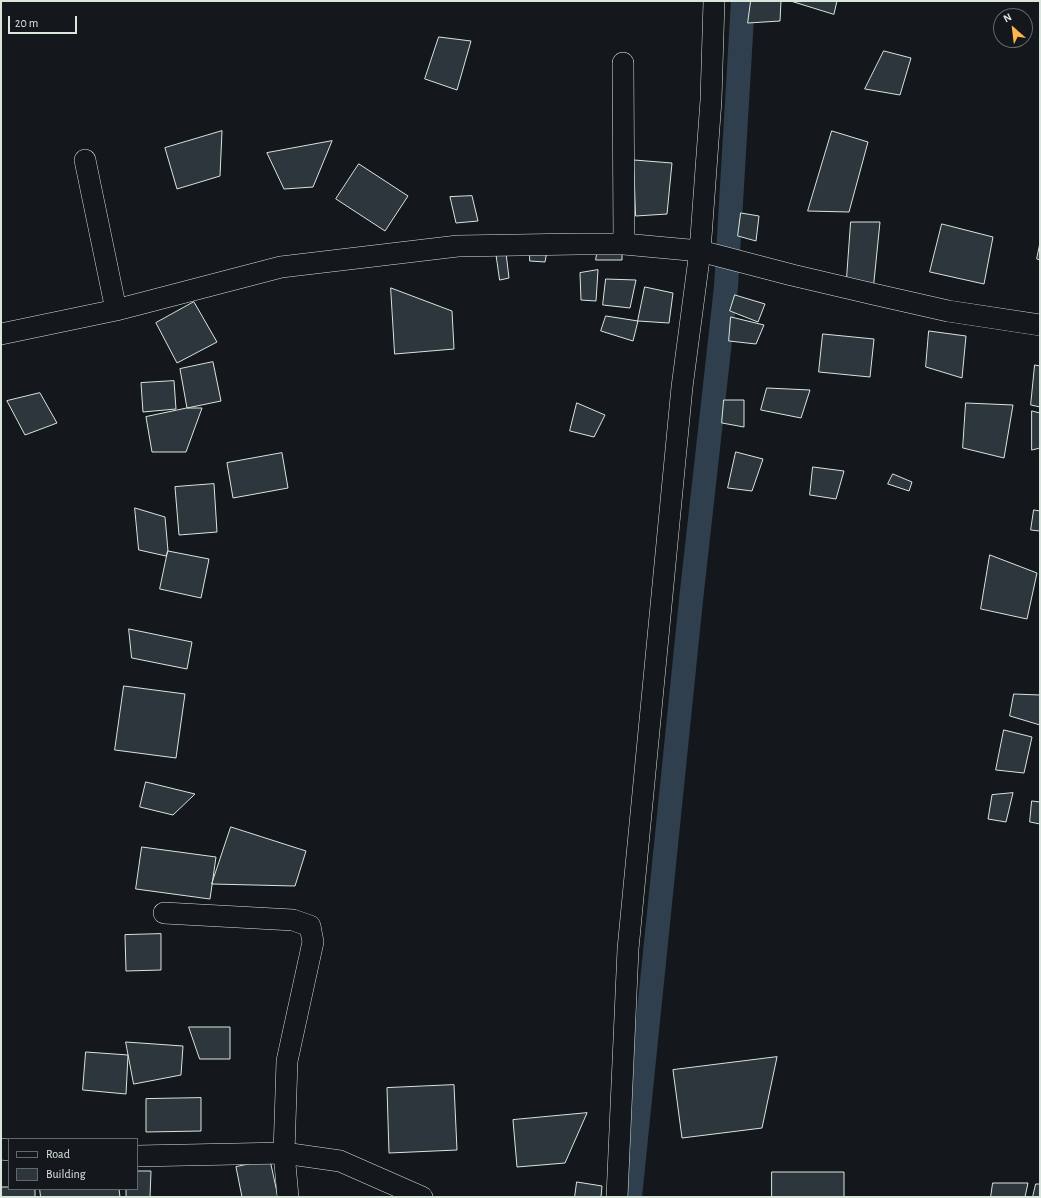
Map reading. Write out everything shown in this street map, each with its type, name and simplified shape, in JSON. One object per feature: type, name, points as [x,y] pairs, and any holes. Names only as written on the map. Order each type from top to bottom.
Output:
[{"type":"street","points":[[617,1197],[628,949],[695,251],[711,100],[714,1]]},
{"type":"street","points":[[623,63],[624,244]]},
{"type":"street","points":[[85,160],[116,310]]},
{"type":"street","points":[[1,334],[116,310],[281,267],[458,246],[624,244],[667,247],[695,251],[873,294],[948,310],[1040,325]]},
{"type":"street","points":[[164,913],[294,920],[310,926],[313,942],[287,1061],[284,1153],[288,1197]]},
{"type":"street","points":[[138,1156],[284,1153],[340,1161],[422,1197]]},
{"type":"building","points":[[751,1],[781,1],[780,21],[748,23]]},
{"type":"building","points":[[791,1],[837,1],[834,14]]},
{"type":"building","points":[[439,37],[471,41],[457,90],[425,79]]},
{"type":"building","points":[[884,51],[911,58],[900,95],[865,89]]},
{"type":"building","points":[[222,131],[220,176],[177,189],[165,148]]},
{"type":"building","points":[[832,131],[868,142],[849,212],[808,211]]},
{"type":"building","points":[[332,141],[313,187],[284,189],[267,153]]},
{"type":"building","points":[[634,160],[672,163],[667,214],[636,216]]},
{"type":"building","points":[[359,164],[408,196],[385,231],[336,199]]},
{"type":"building","points":[[472,196],[478,221],[456,223],[450,197]]},
{"type":"building","points":[[741,213],[759,216],[756,241],[738,236]]},
{"type":"building","points":[[851,222],[880,222],[873,291],[847,277]]},
{"type":"building","points":[[942,224],[993,237],[984,284],[930,272]]},
{"type":"building","points":[[1040,243],[1040,260],[1037,259]]},
{"type":"building","points":[[598,248],[622,248],[622,260],[596,260]]},
{"type":"building","points":[[530,250],[547,251],[545,262],[530,261]]},
{"type":"building","points":[[496,252],[506,253],[509,278],[500,280]]},
{"type":"building","points":[[598,270],[596,301],[581,300],[580,273]]},
{"type":"building","points":[[606,279],[636,280],[630,308],[603,305]]},
{"type":"building","points":[[645,287],[673,293],[669,323],[638,321]]},
{"type":"building","points":[[391,288],[452,311],[454,349],[395,354]]},
{"type":"building","points":[[735,295],[765,304],[758,322],[730,311]]},
{"type":"building","points":[[194,302],[217,342],[177,363],[156,323]]},
{"type":"building","points":[[606,316],[638,321],[633,341],[601,331]]},
{"type":"building","points":[[731,317],[764,325],[756,344],[729,341]]},
{"type":"building","points":[[929,331],[966,336],[962,378],[926,367]]},
{"type":"building","points":[[823,334],[874,339],[870,377],[819,372]]},
{"type":"building","points":[[213,362],[221,401],[187,408],[180,369]]},
{"type":"building","points":[[1035,365],[1040,366],[1040,407],[1031,405]]},
{"type":"building","points":[[174,381],[176,409],[143,412],[141,383]]},
{"type":"building","points":[[767,388],[810,390],[801,418],[761,410]]},
{"type":"building","points":[[40,393],[57,423],[25,435],[7,401]]},
{"type":"building","points":[[724,400],[744,400],[744,427],[722,423]]},
{"type":"building","points":[[577,403],[605,415],[594,437],[570,431]]},
{"type":"building","points":[[966,403],[1013,405],[1004,458],[963,448]]},
{"type":"building","points":[[187,408],[202,408],[186,452],[152,452],[146,417]]},
{"type":"building","points":[[1032,411],[1040,413],[1040,448],[1032,450]]},
{"type":"building","points":[[736,452],[763,459],[752,491],[728,488]]},
{"type":"building","points":[[282,453],[288,488],[233,498],[227,463]]},
{"type":"building","points":[[813,467],[844,471],[836,499],[810,495]]},
{"type":"building","points":[[893,474],[912,482],[909,491],[888,484]]},
{"type":"building","points":[[214,484],[217,532],[179,535],[175,487]]},
{"type":"building","points":[[135,508],[165,517],[168,551],[166,556],[139,550]]},
{"type":"building","points":[[1034,510],[1040,511],[1040,531],[1031,530]]},
{"type":"building","points":[[168,551],[209,559],[201,598],[160,589]]},
{"type":"building","points":[[990,555],[1037,573],[1027,619],[981,609]]},
{"type":"building","points":[[129,629],[192,642],[187,669],[132,658]]},
{"type":"building","points":[[124,686],[185,694],[176,758],[115,750]]},
{"type":"building","points":[[1014,694],[1040,695],[1040,725],[1010,716]]},
{"type":"building","points":[[1004,730],[1032,737],[1024,773],[996,770]]},
{"type":"building","points":[[146,782],[195,794],[173,815],[140,807]]},
{"type":"building","points":[[1013,793],[1006,822],[988,819],[992,795]]},
{"type":"building","points":[[1032,801],[1040,802],[1040,824],[1030,822]]},
{"type":"building","points":[[231,827],[306,851],[295,886],[212,884]]},
{"type":"building","points":[[142,847],[216,857],[210,899],[136,889]]},
{"type":"building","points":[[161,934],[161,970],[126,971],[125,935]]},
{"type":"building","points":[[189,1027],[230,1027],[230,1059],[200,1059]]},
{"type":"building","points":[[126,1042],[183,1046],[181,1075],[134,1084]]},
{"type":"building","points":[[86,1052],[128,1055],[126,1094],[83,1090]]},
{"type":"building","points":[[777,1057],[762,1128],[682,1138],[673,1070]]},
{"type":"building","points":[[454,1085],[457,1150],[389,1153],[387,1088]]},
{"type":"building","points":[[201,1098],[201,1131],[146,1132],[146,1099]]},
{"type":"building","points":[[587,1113],[565,1163],[517,1167],[513,1120]]},
{"type":"building","points":[[270,1160],[278,1197],[242,1197],[236,1167]]},
{"type":"building","points":[[138,1171],[151,1171],[150,1197],[126,1197],[126,1190],[138,1190]]},
{"type":"building","points":[[772,1172],[844,1172],[844,1197],[772,1197]]},
{"type":"building","points":[[577,1182],[602,1186],[601,1197],[575,1197]]},
{"type":"building","points":[[993,1183],[1028,1183],[1025,1197],[991,1197]]},
{"type":"building","points":[[1036,1184],[1040,1184],[1040,1197],[1033,1197]]},
{"type":"building","points":[[1,1187],[8,1187],[8,1190],[35,1190],[35,1197],[1,1197]]},
{"type":"building","points":[[40,1190],[119,1190],[120,1197],[41,1197]]},
{"type":"waterway","points":[[630,1197],[691,600],[726,287],[743,1]]}]
